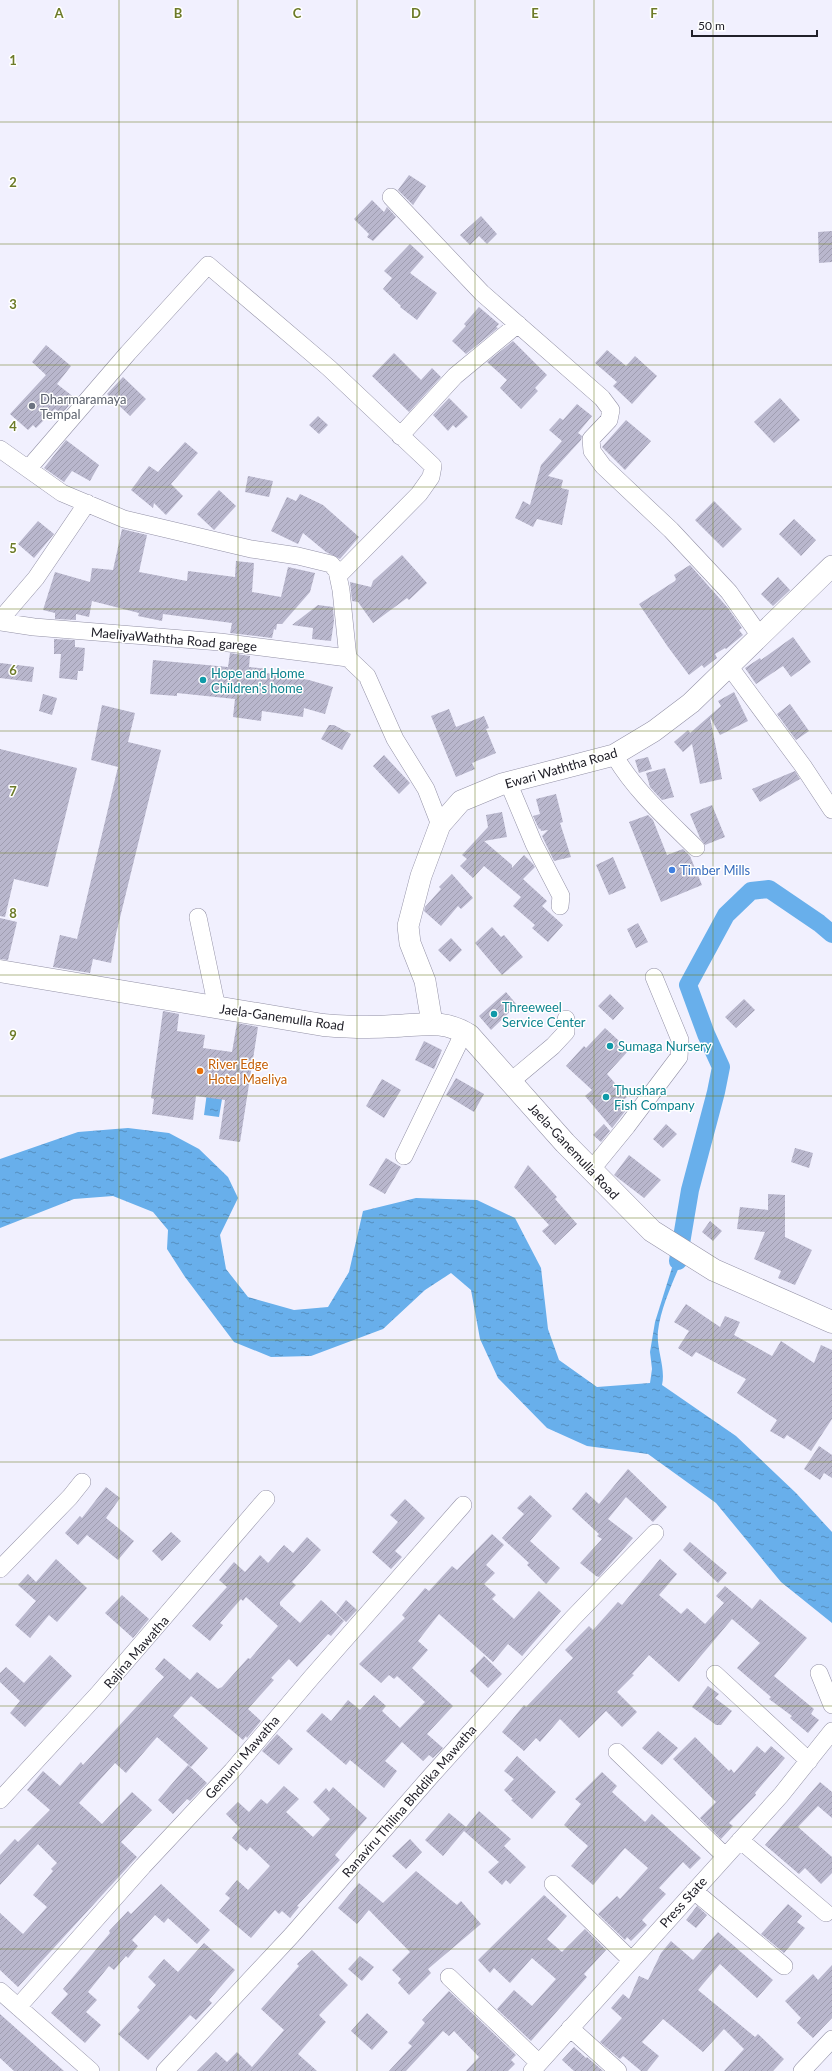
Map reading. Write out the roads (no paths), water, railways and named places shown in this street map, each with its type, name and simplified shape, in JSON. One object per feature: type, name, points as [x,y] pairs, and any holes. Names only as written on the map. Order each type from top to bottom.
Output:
[{"type":"main road","name":"Jaela-Ganemulla Road","points":[[0,971],[284,1020],[345,1027],[394,1026],[432,1022],[464,1032],[469,1035],[590,1170],[652,1231],[681,1251],[714,1270],[832,1322]]},
{"type":"street","points":[[391,197],[482,293],[602,398],[611,410],[609,420],[591,439],[592,451],[603,466],[672,530],[729,592],[760,636]]},
{"type":"street","points":[[28,469],[128,353],[208,265],[329,368],[433,466],[431,477],[419,494],[338,576]]},
{"type":"street","points":[[400,436],[455,376],[518,324]]},
{"type":"street","points":[[0,449],[62,493],[124,519],[250,549],[298,556],[331,564],[337,571],[338,576],[348,658],[367,676],[394,738],[426,789],[440,825]]},
{"type":"street","points":[[0,621],[36,578],[87,503]]},
{"type":"street","name":"Ewari Waththa Road","points":[[432,1022],[425,981],[410,944],[408,930],[421,876],[440,825],[461,800],[508,782],[614,755],[654,731],[691,703],[832,566]]},
{"type":"street","name":"MaeliyaWaththa Road garege","points":[[0,621],[34,627],[220,642],[348,658]]},
{"type":"street","points":[[729,666],[803,766],[832,810]]},
{"type":"street","points":[[614,755],[625,773],[647,799],[696,848]]},
{"type":"street","points":[[508,782],[517,809],[561,896],[560,906]]},
{"type":"street","points":[[198,917],[217,1008]]},
{"type":"street","points":[[590,1170],[626,1126],[679,1056],[680,1040],[654,977]]},
{"type":"street","points":[[510,1082],[558,1042],[566,1032],[566,1019]]},
{"type":"street","points":[[404,1156],[464,1032]]},
{"type":"street","points":[[0,1569],[70,1497],[82,1482]]},
{"type":"street","name":"Rajina Mawatha","points":[[0,1800],[98,1694],[266,1499]]},
{"type":"street","name":"Gemunu Mawatha","points":[[18,2007],[143,1866],[232,1771],[311,1678],[463,1506]]},
{"type":"street","name":"Ranaviru Thilina Bhddika Mawatha","points":[[165,2071],[292,1935],[435,1771],[566,1625],[655,1533]]},
{"type":"street","points":[[819,1673],[832,1705]]},
{"type":"street","points":[[715,1674],[809,1761]]},
{"type":"street","name":"Press State","points":[[536,2067],[740,1840],[809,1761],[832,1731]]},
{"type":"street","points":[[617,1752],[725,1856]]},
{"type":"street","points":[[740,1840],[826,1912]]},
{"type":"street","points":[[553,1884],[631,1960]]},
{"type":"street","points":[[694,1891],[784,1966]]},
{"type":"street","points":[[449,1977],[536,2067]]},
{"type":"street","points":[[0,1991],[91,2071]]},
{"type":"street","points":[[570,2028],[618,2071]]},
{"type":"street","points":[[802,2071],[832,2038]]},
{"type":"water","points":[[208,1085],[224,1087],[219,1117],[204,1115]]},
{"type":"water","points":[[128,1128],[169,1133],[199,1149],[228,1177],[238,1198],[220,1235],[226,1269],[248,1297],[294,1310],[328,1307],[349,1272],[363,1211],[416,1198],[477,1200],[515,1218],[541,1268],[548,1329],[559,1360],[597,1387],[650,1383],[652,1369],[650,1352],[655,1322],[675,1258],[682,1260],[671,1286],[658,1331],[658,1345],[663,1372],[662,1385],[736,1436],[796,1493],[832,1532],[832,1623],[781,1582],[716,1503],[648,1454],[587,1446],[547,1428],[498,1378],[480,1339],[471,1290],[451,1273],[425,1290],[383,1329],[311,1356],[271,1357],[234,1342],[185,1277],[167,1249],[168,1230],[153,1212],[113,1196],[74,1199],[0,1228],[0,1159],[78,1132]]},
{"type":"waterway","points":[[678,1261],[690,1190],[716,1092],[721,1067],[706,1034],[688,985],[726,915],[751,891],[769,889],[819,923],[832,934]]},
{"type":"place","name":"Dharmaramaya Tempal","points":[[32,406]]},
{"type":"place","name":"Hope and Home Children's home","points":[[203,680]]},
{"type":"place","name":"Timber Mills","points":[[672,870]]},
{"type":"place","name":"Threeweel Service Center","points":[[494,1014]]},
{"type":"place","name":"Sumaga Nursery","points":[[610,1046]]},
{"type":"place","name":"River Edge Hotel Maeliya","points":[[200,1071]]},
{"type":"place","name":"Thushara Fish Company","points":[[606,1097]]}]
